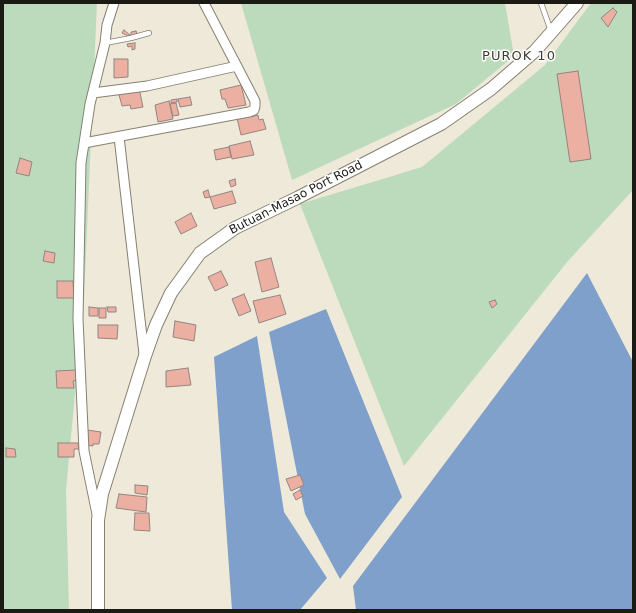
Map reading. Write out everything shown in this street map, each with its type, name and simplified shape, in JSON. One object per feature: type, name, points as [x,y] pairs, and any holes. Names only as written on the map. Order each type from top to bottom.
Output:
[{"type":"street","points":[[98,520],[84,451],[78,319],[81,163],[107,25],[114,3]]},
{"type":"street","points":[[84,143],[254,110],[255,101],[204,3]]},
{"type":"street","name":"Butuan-Masao Port Road","points":[[98,610],[98,520],[102,494],[156,325],[170,293],[200,253],[236,228],[441,124],[491,89],[535,51],[577,3]]},
{"type":"street","points":[[93,93],[147,86],[237,66]]},
{"type":"street","points":[[119,137],[145,356]]},
{"type":"lane","points":[[541,3],[552,32]]},
{"type":"lane","points":[[105,42],[149,34]]},
{"type":"green space","points":[[3,3],[97,3],[84,298],[66,490],[69,610],[3,610]]},
{"type":"green space","points":[[241,3],[505,3],[514,56],[456,104],[292,180]]},
{"type":"green space","points":[[591,3],[633,3],[633,190],[568,261],[404,466],[300,204],[422,167],[545,65]]},
{"type":"water","points":[[587,273],[633,362],[633,610],[356,610],[353,586]]},
{"type":"water","points":[[326,309],[402,497],[340,579],[305,514],[269,332]]},
{"type":"water","points":[[257,336],[284,512],[327,578],[300,610],[232,610],[214,357]]},
{"type":"building","points":[[613,8],[617,12],[608,27],[601,18]]},
{"type":"building","points":[[124,30],[130,35],[128,36],[122,33]]},
{"type":"building","points":[[136,31],[137,34],[131,36],[131,32]]},
{"type":"building","points":[[135,43],[135,49],[132,50],[132,46],[128,47],[127,44]]},
{"type":"building","points":[[114,59],[128,59],[128,77],[114,78]]},
{"type":"building","points":[[578,71],[591,159],[570,162],[557,74]]},
{"type":"building","points":[[241,85],[246,105],[228,108],[225,99],[222,99],[220,90]]},
{"type":"building","points":[[139,88],[143,107],[131,109],[130,105],[122,106],[118,91]]},
{"type":"building","points":[[190,97],[192,105],[180,107],[178,99]]},
{"type":"building","points":[[177,99],[177,102],[171,103],[171,100]]},
{"type":"building","points":[[169,101],[173,119],[158,122],[155,105]]},
{"type":"building","points":[[176,103],[179,115],[173,116],[170,104]]},
{"type":"building","points":[[250,114],[251,117],[258,115],[259,120],[263,119],[266,129],[241,135],[237,118]]},
{"type":"building","points":[[250,141],[254,155],[232,159],[229,146]]},
{"type":"building","points":[[229,147],[231,157],[216,160],[214,150]]},
{"type":"building","points":[[20,158],[32,162],[29,176],[16,173]]},
{"type":"building","points":[[235,179],[236,185],[231,187],[229,181]]},
{"type":"building","points":[[208,190],[210,197],[205,198],[203,192]]},
{"type":"building","points":[[232,191],[236,203],[214,209],[210,197]]},
{"type":"building","points":[[191,213],[197,226],[181,234],[175,222]]},
{"type":"building","points":[[45,251],[55,253],[54,263],[43,261]]},
{"type":"building","points":[[271,258],[279,287],[262,292],[255,262]]},
{"type":"building","points":[[221,271],[228,285],[215,291],[208,277]]},
{"type":"building","points":[[57,281],[73,281],[74,298],[57,298]]},
{"type":"building","points":[[244,294],[251,311],[239,316],[232,299]]},
{"type":"building","points":[[280,295],[286,314],[259,323],[253,301]]},
{"type":"building","points":[[495,300],[497,304],[492,308],[489,302]]},
{"type":"building","points":[[89,307],[98,308],[98,316],[89,316]]},
{"type":"building","points":[[107,307],[116,307],[116,312],[108,312]]},
{"type":"building","points":[[99,308],[106,308],[106,318],[99,318]]},
{"type":"building","points":[[175,321],[196,325],[194,341],[173,337]]},
{"type":"building","points":[[98,325],[118,325],[117,339],[98,338]]},
{"type":"building","points":[[188,368],[191,385],[166,387],[166,371]]},
{"type":"building","points":[[76,370],[77,380],[73,381],[74,388],[57,388],[56,371]]},
{"type":"building","points":[[87,430],[101,432],[99,444],[93,444],[93,446],[85,445]]},
{"type":"building","points":[[58,443],[78,443],[79,449],[74,449],[74,457],[58,457]]},
{"type":"building","points":[[6,448],[15,449],[16,457],[6,457]]},
{"type":"building","points":[[300,475],[304,485],[291,491],[286,479]]},
{"type":"building","points":[[135,485],[148,486],[147,495],[135,493]]},
{"type":"building","points":[[300,490],[303,496],[296,500],[293,494]]},
{"type":"building","points":[[119,494],[147,497],[146,512],[116,508]]},
{"type":"building","points":[[135,513],[149,513],[150,531],[134,530]]},
{"type":"district","name":"PUROK 10","points":[[519,57]]}]
